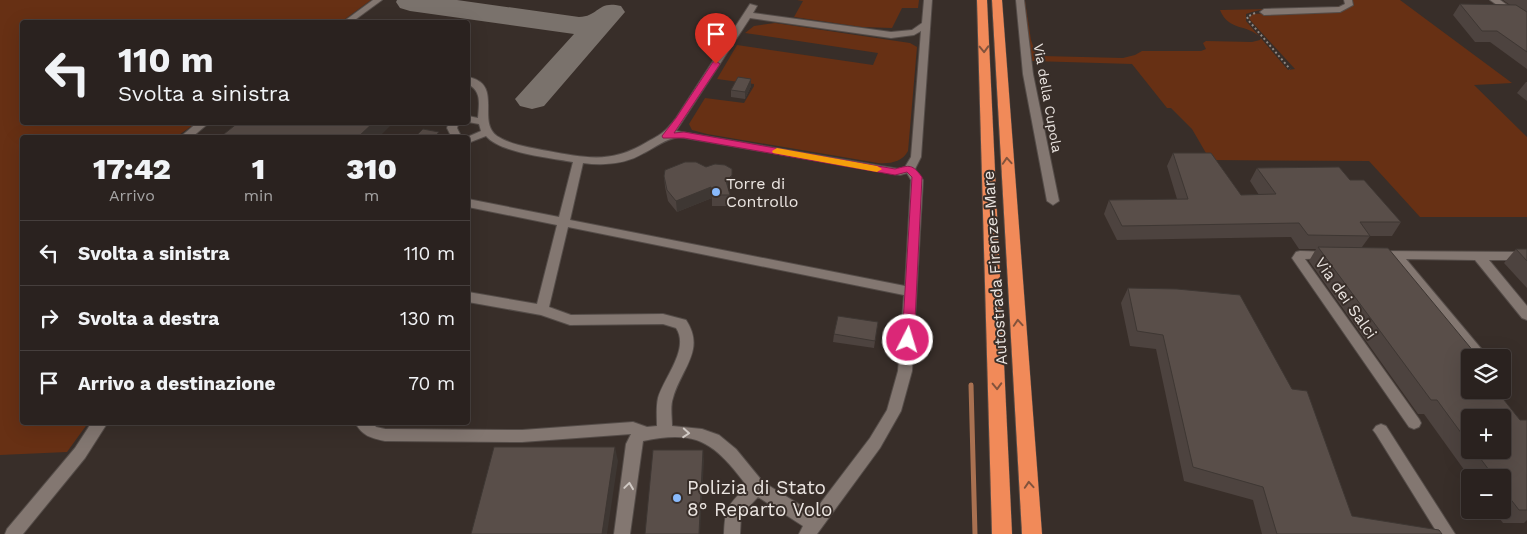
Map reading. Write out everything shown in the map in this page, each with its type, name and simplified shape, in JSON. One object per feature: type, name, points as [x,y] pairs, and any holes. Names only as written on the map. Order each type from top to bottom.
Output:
[{"type":"highway","name":"Autostrada Firenze-Mare","points":[[982,0],[1002,534]]},
{"type":"highway","name":"Autostrada Firenze-Mare","points":[[997,0],[1032,534]]},
{"type":"street","points":[[350,20],[378,0]]},
{"type":"street","points":[[667,136],[684,135],[895,172],[909,168],[916,158],[917,150],[928,0]]},
{"type":"street","name":"Via della Cupola","points":[[1020,0],[1028,74],[1053,201]]},
{"type":"street","points":[[1264,12],[1340,9],[1349,5],[1348,0]]},
{"type":"street","points":[[1494,0],[1526,22]]},
{"type":"street","points":[[470,120],[485,127],[503,144],[596,161],[619,159],[634,154],[667,136],[680,120],[753,6]]},
{"type":"street","points":[[747,15],[891,35],[914,32],[926,24]]},
{"type":"street","points":[[470,81],[483,91],[485,127]]},
{"type":"street","points":[[188,135],[201,125]]},
{"type":"street","points":[[470,138],[485,127]]},
{"type":"street","points":[[542,310],[579,159]]},
{"type":"street","points":[[622,534],[634,444],[638,436],[645,433],[664,432],[688,432],[711,437],[728,449],[757,487],[811,529],[875,443],[894,411],[905,371],[917,180],[909,168]]},
{"type":"street","points":[[470,204],[911,292]]},
{"type":"street","name":"Via dei Salci","points":[[1348,255],[1300,255],[1298,258],[1414,423]]},
{"type":"street","points":[[1367,255],[1527,256]]},
{"type":"street","points":[[1395,255],[1474,349]]},
{"type":"street","points":[[1478,255],[1527,315]]},
{"type":"street","points":[[470,297],[542,310],[570,320],[663,319],[680,324],[687,333],[687,348],[665,399],[664,432]]},
{"type":"street","points":[[13,534],[80,453],[99,425]]},
{"type":"street","points":[[365,425],[371,432],[385,435],[522,436],[633,428],[645,433]]},
{"type":"street","points":[[1381,430],[1447,534]]},
{"type":"street","points":[[732,534],[733,512],[757,487]]},
{"type":"path","points":[[1264,12],[1251,14],[1248,19],[1290,69]]},
{"type":"shaded area","points":[[0,0],[371,0],[344,20],[20,20],[20,125],[193,125],[179,135],[20,135],[20,425],[87,425],[67,452],[0,455]]},
{"type":"shaded area","points":[[797,0],[919,0],[918,8],[902,8],[892,28],[862,27],[794,17],[803,1]]},
{"type":"shaded area","points":[[1022,0],[1025,0],[1031,40],[1035,52],[1042,56],[1123,58],[1142,51],[1201,51],[1206,49],[1203,43],[1206,41],[1252,42],[1261,38],[1288,70],[1295,69],[1251,21],[1249,18],[1253,14],[1339,10],[1349,8],[1351,5],[1350,0],[1400,0],[1512,83],[1474,85],[1527,137],[1527,217],[1420,217],[1369,161],[1210,160],[1192,129],[1171,108],[1167,108],[1132,64],[1032,61],[1026,34]]},
{"type":"shaded area","points":[[1344,5],[1334,9],[1276,9],[1331,8]]},
{"type":"shaded area","points":[[1268,9],[1246,14],[1246,21],[1256,33],[1228,22],[1220,10]]},
{"type":"shaded area","points":[[775,23],[910,43],[917,47],[908,151],[902,158],[891,163],[878,163],[692,130],[689,124],[705,98],[744,103],[754,86],[754,84],[717,79],[737,45],[873,65],[878,53],[745,33],[754,26]]},
{"type":"building","points":[[1460,4],[1516,5],[1527,12],[1527,52],[1497,31],[1482,31]]},
{"type":"building","points":[[738,77],[751,79],[745,92],[731,90]]},
{"type":"building","points":[[235,125],[371,125],[360,135],[223,135]]},
{"type":"building","points":[[423,129],[439,132],[436,135],[417,135]]},
{"type":"building","points":[[1173,153],[1211,153],[1241,195],[1276,194],[1257,168],[1339,167],[1350,180],[1364,180],[1401,222],[1360,222],[1370,236],[1308,235],[1299,223],[1122,226],[1109,200],[1188,199]]},
{"type":"building","points":[[685,162],[696,162],[706,167],[715,164],[725,165],[732,169],[732,175],[726,181],[730,195],[712,195],[711,187],[676,201],[667,190],[664,176],[665,170]]},
{"type":"building","points":[[1318,247],[1388,248],[1472,349],[1461,349],[1461,399],[1503,399],[1520,420],[1527,420],[1527,510],[1519,510],[1511,500],[1511,469],[1488,469],[1481,459],[1511,459],[1511,409],[1461,409],[1461,433],[1437,400],[1431,400]]},
{"type":"building","points":[[1516,249],[1527,249],[1527,261]]},
{"type":"building","points":[[1128,288],[1177,289],[1240,295],[1292,389],[1307,391],[1352,516],[1439,530],[1442,534],[1277,534],[1263,487],[1193,467],[1163,335],[1137,331]]},
{"type":"building","points":[[838,316],[878,322],[875,341],[834,334]]},
{"type":"building","points":[[494,447],[615,447],[602,534],[471,534]]},
{"type":"building","name":"Polizia di Stato 8° Reparto Volo","points":[[653,450],[703,450],[699,534],[645,534]]},
{"type":"waterway","points":[[971,385],[975,534]]},
{"type":"taxiway","points":[[410,2],[579,26],[593,25],[602,21]]},
{"type":"taxiway","points":[[532,99],[611,12]]},
{"type":"slow traffic","points":[[777,151],[877,169]]},
{"type":"place","name":"Torre di Controllo","points":[[716,192]]},
{"type":"place","name":"Polizia di Stato 8° Reparto Volo","points":[[677,498]]},
{"type":"route","points":[[716,64],[680,120],[667,136],[679,134],[895,172],[905,171],[909,168],[915,174],[917,180],[908,340]]}]
